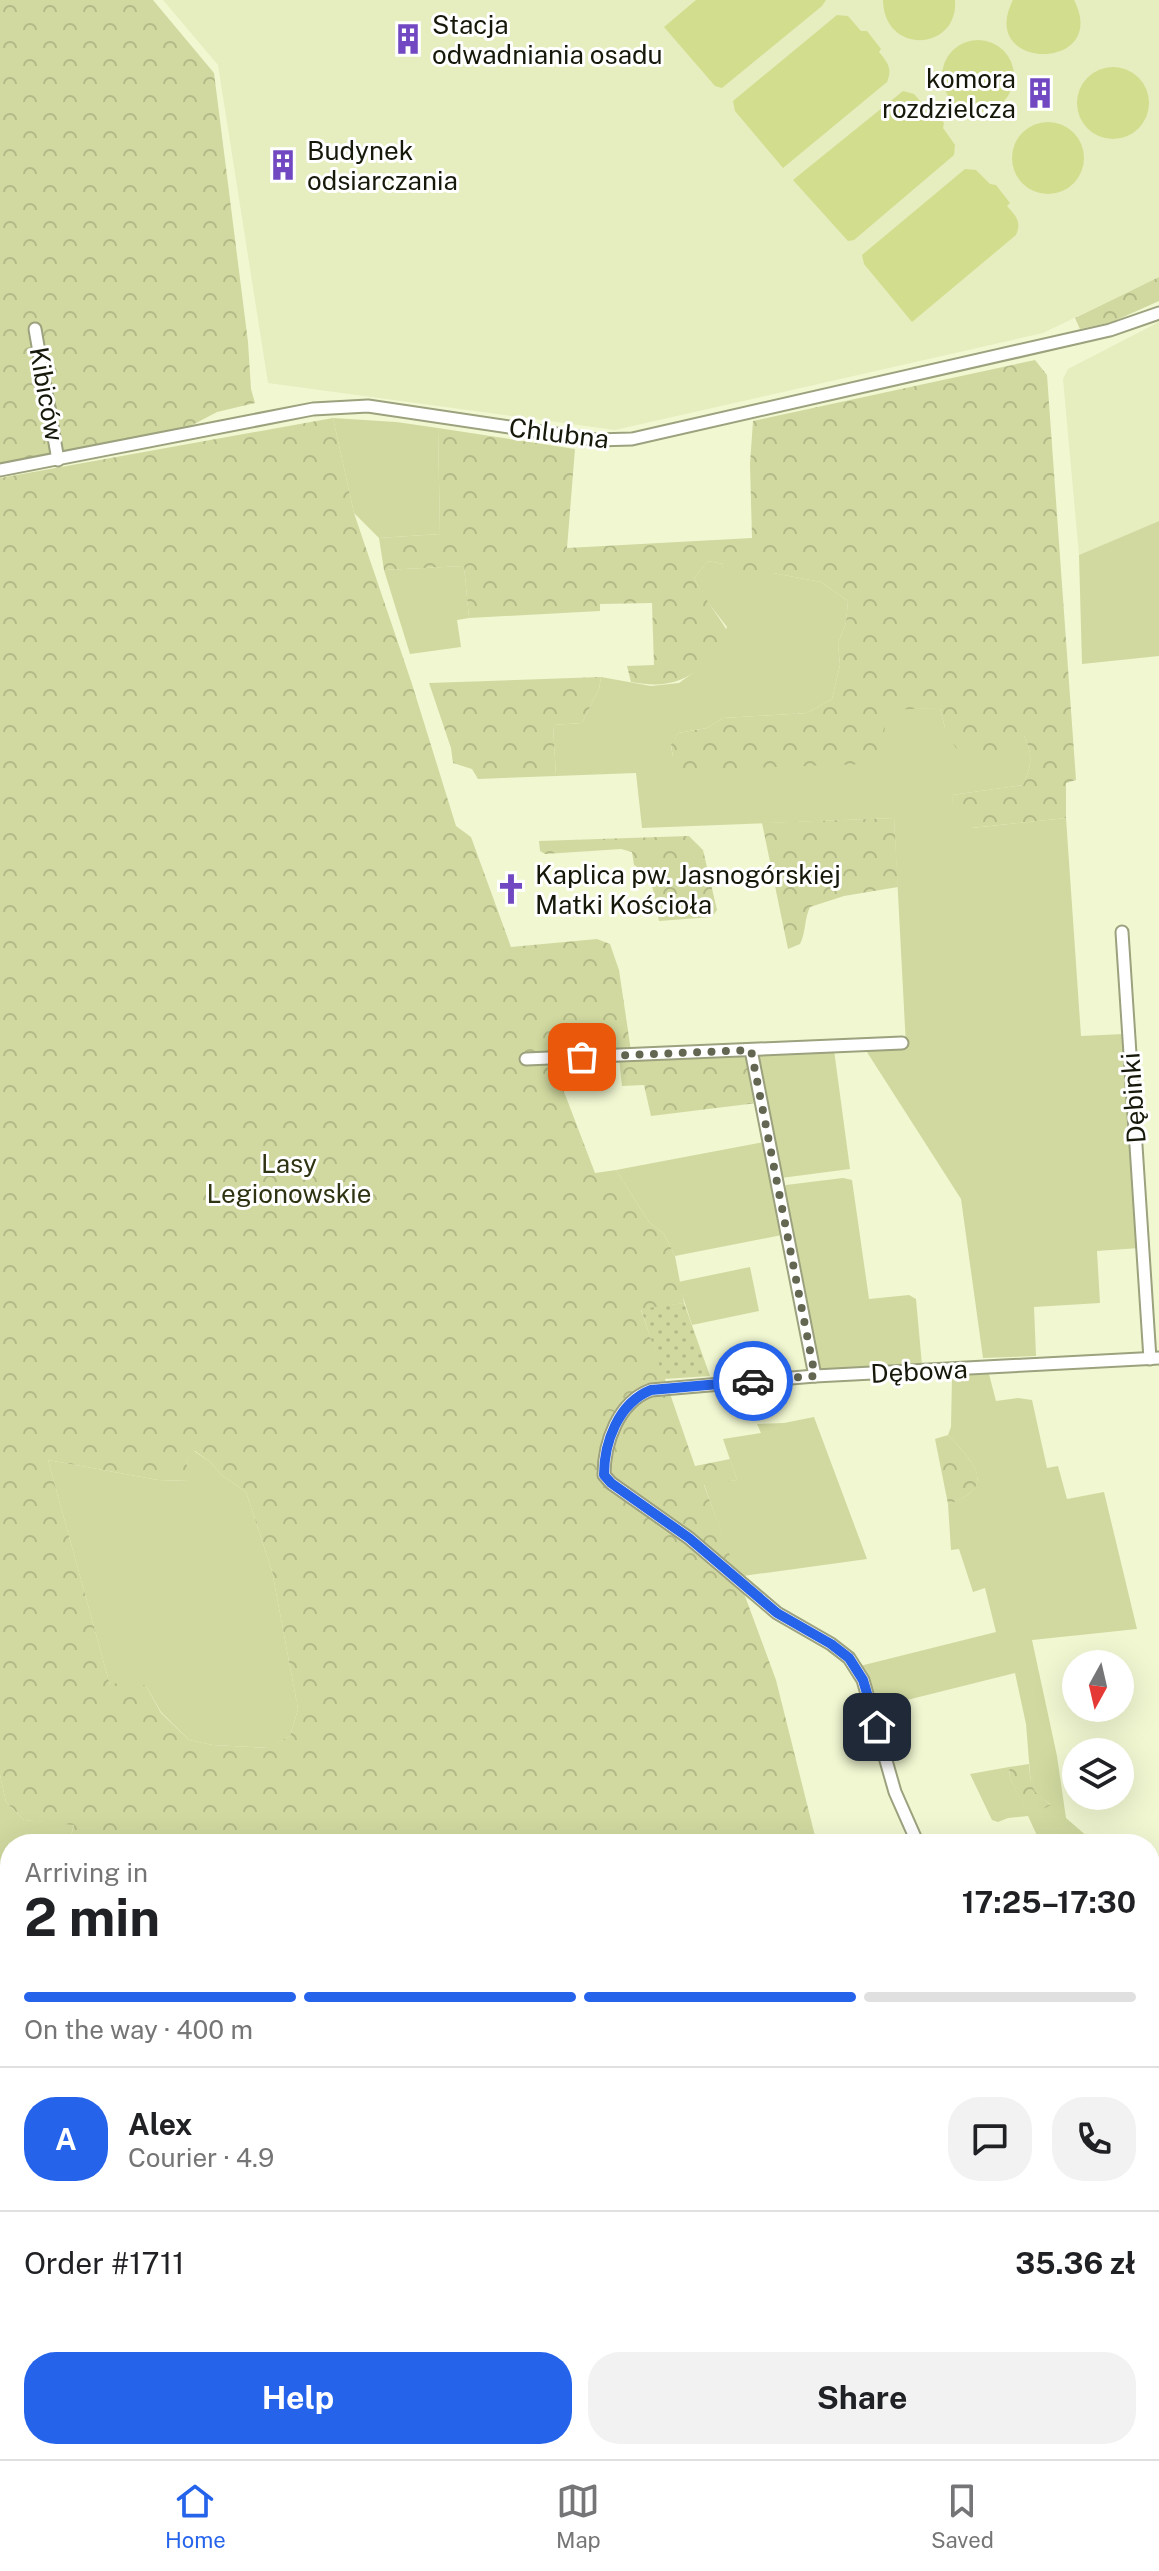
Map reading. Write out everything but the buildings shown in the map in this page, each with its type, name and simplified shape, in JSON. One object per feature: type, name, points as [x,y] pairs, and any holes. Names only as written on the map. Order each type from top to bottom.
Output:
[{"type":"street","name":"Chlubna","points":[[0,470],[297,412],[343,406],[383,408],[596,440],[632,439],[1110,330],[1159,313]]},
{"type":"street","name":"Kibiców","points":[[35,329],[58,460]]},
{"type":"street","name":"Dębinki","points":[[1122,932],[1154,1359]]},
{"type":"street","points":[[526,1059],[902,1043]]},
{"type":"street","points":[[751,1050],[815,1376]]},
{"type":"street","name":"Dębowa","points":[[913,1834],[900,1807],[857,1668],[831,1644],[777,1613],[689,1538],[611,1483],[604,1475],[604,1464],[615,1424],[640,1394],[651,1390],[815,1376],[1154,1359]]},
{"type":"shaded area","points":[[163,0],[1159,0],[1159,277],[1043,333],[615,430],[268,383],[218,65]]},
{"type":"shaded area","points":[[696,0],[826,0],[722,88],[715,86],[664,27]]},
{"type":"shaded area","points":[[883,0],[955,0],[953,17],[946,29],[934,37],[921,40],[907,38],[895,31],[887,18]]},
{"type":"shaded area","points":[[1013,0],[1074,0],[1080,24],[1075,40],[1061,51],[1044,54],[1026,51],[1012,40],[1007,24]]},
{"type":"shaded area","points":[[837,15],[848,16],[861,31],[867,31],[881,49],[879,52],[887,62],[889,77],[887,82],[783,168],[735,111],[733,101]]},
{"type":"shaded area","points":[[978,40],[998,46],[1008,56],[1014,76],[1008,96],[998,106],[978,112],[958,106],[948,96],[942,76],[948,56],[958,46]]},
{"type":"shaded area","points":[[1113,67],[1133,73],[1143,83],[1149,103],[1143,123],[1133,133],[1113,139],[1093,133],[1083,123],[1077,103],[1083,83],[1093,73]]},
{"type":"shaded area","points":[[903,91],[914,94],[944,123],[943,128],[955,145],[954,155],[854,240],[848,241],[793,180]]},
{"type":"shaded area","points":[[1048,122],[1068,128],[1078,138],[1084,158],[1078,178],[1068,188],[1048,194],[1028,188],[1018,178],[1012,158],[1018,138],[1028,128]]},
{"type":"shaded area","points":[[965,169],[976,170],[990,184],[996,185],[1010,203],[1007,206],[1017,219],[1018,230],[1016,235],[912,322],[864,264],[862,255]]},
{"type":"shaded area","points":[[1159,322],[1159,521],[1079,555],[1063,379],[1068,369]]},
{"type":"green space","points":[[0,0],[153,0],[214,73],[255,403],[217,412],[181,431],[0,464]]},
{"type":"green space","points":[[1159,277],[1159,301],[1112,322],[1080,329],[1075,318]]},
{"type":"green space","points":[[1035,360],[1047,375],[1076,780],[1066,783],[1066,818],[971,828],[977,815],[953,815],[952,795],[1023,785],[1030,766],[1030,754],[1024,736],[998,758],[961,755],[945,728],[940,708],[886,710],[882,739],[865,764],[683,770],[673,757],[671,745],[678,733],[707,728],[723,718],[807,713],[832,699],[840,665],[838,644],[846,622],[848,601],[821,582],[773,573],[721,573],[723,564],[708,561],[694,578],[734,645],[687,677],[664,684],[649,684],[631,682],[627,666],[654,665],[652,603],[600,604],[600,611],[469,618],[464,566],[384,570],[379,538],[440,534],[438,428],[575,449],[567,548],[752,538],[750,464],[753,421]]},
{"type":"green space","points":[[333,418],[438,428],[440,534],[379,538],[354,513]]},
{"type":"green space","name":"Lasy Legionowskie","points":[[333,418],[354,513],[456,826],[471,837],[511,947],[597,939],[610,944],[619,970],[631,1051],[550,1055],[595,1173],[616,1170],[649,1222],[664,1234],[675,1256],[684,1303],[641,1310],[695,1466],[730,1459],[737,1480],[704,1485],[776,1680],[814,1834],[72,1834],[74,1825],[24,1820],[6,1802],[0,1775],[0,478]],"holes":[[[195,1451],[246,1492],[272,1571],[298,1709],[290,1736],[268,1748],[213,1745],[189,1740],[161,1713],[146,1686],[127,1680],[110,1685],[48,1460],[158,1480],[189,1481],[186,1460]]]},
{"type":"green space","points":[[1159,521],[1159,656],[1082,664],[1079,555]]},
{"type":"green space","points":[[708,561],[723,564],[722,573],[773,573],[821,582],[848,601],[846,622],[838,644],[840,665],[832,699],[807,713],[723,718],[707,728],[678,733],[671,746],[673,757],[886,709],[940,708],[945,728],[1024,736],[1030,754],[1030,766],[1023,785],[952,795],[954,815],[978,815],[972,828],[1066,818],[1081,1036],[1123,1034],[1139,1248],[1097,1251],[1100,1303],[1034,1307],[1036,1356],[983,1358],[961,1199],[865,1049],[906,1046],[894,818],[642,828],[636,773],[556,776],[553,725],[582,723],[599,689],[601,677],[651,686],[679,683],[716,656],[727,627],[703,596],[694,578]]},
{"type":"green space","points":[[464,566],[469,618],[457,620],[461,647],[410,654],[384,570]]},
{"type":"green space","points":[[601,677],[599,689],[582,723],[553,725],[556,776],[478,779],[472,769],[453,763],[429,683]]},
{"type":"green space","points":[[894,818],[898,887],[844,896],[810,907],[800,944],[788,949],[762,823]]},
{"type":"green space","points":[[689,836],[703,850],[717,910],[712,917],[659,921],[650,882],[634,865],[632,852],[621,849],[545,854],[540,851],[539,841]]},
{"type":"green space","points":[[834,1050],[850,1169],[781,1178],[756,1058],[758,1053]]},
{"type":"green space","points":[[744,1054],[748,1057],[757,1103],[651,1116],[644,1085],[622,1086],[619,1058]]},
{"type":"green space","points":[[764,1142],[782,1235],[675,1256],[664,1234],[649,1222],[616,1170]]},
{"type":"green space","points":[[843,1178],[852,1180],[869,1299],[909,1295],[916,1299],[922,1365],[825,1371],[818,1366],[784,1189],[786,1185]]},
{"type":"green space","points":[[750,1267],[759,1311],[692,1325],[678,1282]]},
{"type":"green space","points":[[684,1303],[710,1376],[664,1379],[641,1309]]},
{"type":"green space","points":[[989,1374],[996,1401],[1032,1400],[1047,1468],[1058,1466],[1067,1499],[1104,1492],[1137,1629],[1032,1640],[1057,1756],[1062,1810],[1065,1810],[1066,1818],[1084,1834],[1036,1834],[1028,1816],[998,1822],[992,1820],[970,1774],[1009,1767],[1010,1778],[1028,1815],[1050,1804],[1035,1794],[1031,1785],[1026,1724],[1015,1673],[875,1708],[860,1666],[996,1632],[985,1588],[973,1592],[959,1549],[951,1550],[948,1504],[973,1490],[977,1474],[966,1455],[948,1435],[951,1427],[952,1376]]},
{"type":"green space","points":[[814,1417],[867,1559],[743,1576],[735,1572],[704,1484],[737,1480],[723,1439],[761,1433],[757,1424]]},
{"type":"green space","points":[[948,1435],[973,1465],[977,1483],[963,1498],[948,1504],[935,1439]]},
{"type":"green space","points":[[194,1451],[246,1492],[272,1571],[298,1709],[290,1736],[269,1748],[213,1745],[189,1740],[161,1712],[146,1686],[110,1685],[48,1460],[158,1480],[188,1481],[186,1460]]},
{"type":"green space","points":[[1029,1764],[1033,1788],[1051,1805],[1028,1816],[1010,1778],[1009,1767]]},
{"type":"green space","points":[[0,1775],[6,1802],[24,1820],[74,1824],[72,1834],[0,1834]]},
{"type":"way so far","points":[[582,1057],[751,1050],[815,1376],[753,1381]]},
{"type":"place","name":"Stacja odwadniania osadu","points":[[408,39]]},
{"type":"place","name":"komora rozdzielcza","points":[[1040,93]]},
{"type":"place","name":"Budynek odsiarczania","points":[[283,165]]},
{"type":"place","name":"Kaplica pw. Jasnogórskiej Matki Kościoła","points":[[511,889]]},
{"type":"route","points":[[753,1381],[651,1390],[640,1394],[615,1424],[604,1475],[689,1538],[777,1613],[849,1658],[863,1680],[877,1727]]}]
